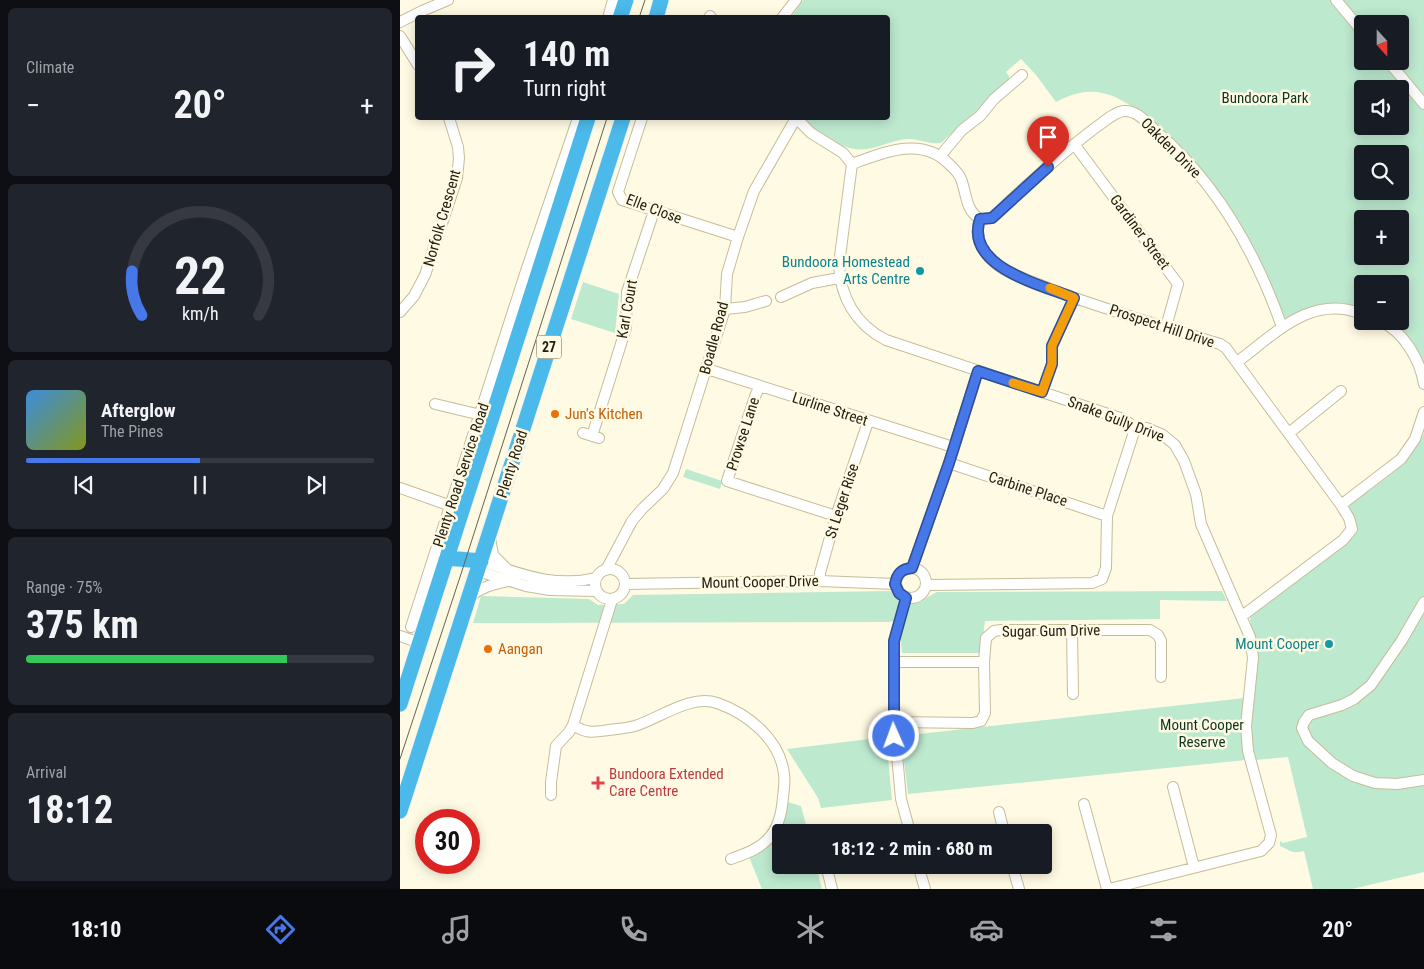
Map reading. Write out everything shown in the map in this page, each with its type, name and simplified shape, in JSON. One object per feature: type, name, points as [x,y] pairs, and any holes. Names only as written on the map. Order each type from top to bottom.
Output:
[{"type":"highway","points":[[621,15],[626,0]]},
{"type":"highway","points":[[657,15],[661,0]]},
{"type":"highway","name":"27","points":[[400,704],[447,558],[509,347],[587,120]]},
{"type":"highway","name":"Plenty Road","points":[[400,811],[622,120]]},
{"type":"highway","points":[[447,558],[479,566]]},
{"type":"street","points":[[400,22],[422,10],[448,0]]},
{"type":"street","points":[[609,15],[614,0]]},
{"type":"street","points":[[784,15],[796,0]]},
{"type":"street","points":[[1336,0],[1354,21]]},
{"type":"street","points":[[400,36],[415,59]]},
{"type":"street","points":[[1396,70],[1424,104]]},
{"type":"street","points":[[940,155],[962,130],[980,116],[994,99],[1022,75]]},
{"type":"street","name":"Oakden Drive","points":[[980,219],[992,218],[1074,144],[1113,115],[1124,111],[1137,114],[1199,175],[1224,208],[1250,251],[1271,294],[1282,327]]},
{"type":"street","name":"Norfolk Crescent","points":[[400,312],[414,296],[425,276],[457,178],[458,147],[450,120]]},
{"type":"street","name":"Plenty Road Service Road","points":[[411,627],[481,415],[509,347],[577,120]]},
{"type":"street","name":"Elle Close","points":[[641,120],[618,192],[622,200],[738,238]]},
{"type":"street","name":"Boadle Road","points":[[606,570],[632,521],[669,480],[707,369],[725,309],[727,274],[754,191],[795,120]]},
{"type":"street","points":[[798,120],[811,133],[843,153],[852,164],[905,148],[932,151],[940,155],[959,174],[970,210],[980,219]]},
{"type":"street","name":"Gardiner Street","points":[[1074,144],[1178,284],[1166,327]]},
{"type":"street","name":"Snake Gully Drive","points":[[852,164],[839,264],[839,278],[851,309],[864,326],[886,340],[1123,420],[1129,423],[1132,428],[1147,428],[1163,434],[1175,445],[1184,461],[1196,494],[1201,524],[1250,637],[1253,658],[1246,726],[1248,750],[1271,835],[1269,843],[1261,851],[1194,867]]},
{"type":"street","name":"Karl Court","points":[[591,436],[626,328],[627,292],[654,211]]},
{"type":"street","name":"Prospect Hill Drive","points":[[980,219],[979,241],[996,263],[1009,272],[1074,298],[1220,344],[1226,348],[1341,505],[1349,518],[1352,529],[1343,540],[1242,616]]},
{"type":"street","points":[[781,297],[812,284],[839,278]]},
{"type":"street","points":[[1042,392],[1052,364],[1052,346],[1074,298]]},
{"type":"street","points":[[725,309],[745,307],[766,301]]},
{"type":"street","points":[[1237,362],[1282,327],[1305,314],[1331,308],[1354,312]]},
{"type":"street","points":[[1394,330],[1413,351],[1424,384]]},
{"type":"street","name":"Lurline Street","points":[[707,369],[868,422],[953,447]]},
{"type":"street","points":[[912,568],[949,463],[978,371]]},
{"type":"street","name":"Prowse Lane","points":[[760,386],[727,481],[836,516]]},
{"type":"street","points":[[1289,433],[1341,391]]},
{"type":"street","points":[[435,404],[481,415]]},
{"type":"street","points":[[1341,505],[1401,459],[1415,439],[1424,412]]},
{"type":"street","name":"St Leger Rise","points":[[820,581],[820,573],[836,516],[868,422]]},
{"type":"street","points":[[926,584],[1092,583],[1102,578],[1106,568],[1107,516],[1133,434],[1132,428]]},
{"type":"street","name":"Carbine Place","points":[[949,463],[1107,516]]},
{"type":"street","points":[[400,488],[451,506]]},
{"type":"street","points":[[490,532],[490,546],[493,556],[509,576]]},
{"type":"street","points":[[479,566],[509,576],[526,586],[550,590],[597,591],[603,596],[611,598],[619,596],[625,584],[619,572],[616,550]]},
{"type":"street","points":[[907,568],[921,571],[926,580],[925,589],[919,596],[910,599],[899,593],[895,584],[899,573],[907,568]]},
{"type":"street","points":[[469,597],[479,589],[509,576],[550,582],[584,581],[596,578],[606,570],[610,569],[619,572]]},
{"type":"street","points":[[596,578],[597,591]]},
{"type":"street","name":"Mount Cooper Drive","points":[[625,584],[820,581],[895,584]]},
{"type":"street","points":[[551,795],[556,746],[573,725],[611,598]]},
{"type":"street","points":[[906,598],[894,641],[894,722],[901,799],[908,824]]},
{"type":"street","points":[[1424,602],[1402,640],[1371,684],[1354,699],[1309,716],[1302,728],[1308,741],[1339,769],[1352,776],[1375,783],[1397,784],[1424,780]]},
{"type":"street","points":[[419,605],[428,620]]},
{"type":"street","points":[[1072,630],[1073,694]]},
{"type":"street","name":"Sugar Gum Drive","points":[[894,722],[973,723],[982,721],[985,713],[984,662],[986,638],[994,631],[1153,631],[1160,637],[1161,641],[1161,677]]},
{"type":"street","points":[[400,636],[420,643]]},
{"type":"street","points":[[894,662],[984,662]]},
{"type":"street","points":[[573,725],[583,731],[592,732],[634,726],[692,702],[705,700],[735,711],[754,724],[768,737],[777,751],[783,768],[783,809],[769,838],[757,848],[731,859]]},
{"type":"street","points":[[1084,804],[1108,889],[1194,867],[1173,787]]},
{"type":"street","points":[[998,812],[1002,824]]},
{"type":"street","points":[[828,874],[832,889]]},
{"type":"street","points":[[921,874],[925,889]]},
{"type":"street","points":[[1014,874],[1018,889]]},
{"type":"green space","name":"Bundoora Park","points":[[803,0],[1424,0],[1424,365],[1412,342],[1399,330],[1409,330],[1409,275],[1354,275],[1354,307],[1348,306],[1288,319],[1284,317],[1268,277],[1245,234],[1141,113],[1120,99],[1100,92],[1079,93],[1056,102],[1036,75],[1021,59],[1006,72],[1009,76],[1009,81],[941,143],[907,139],[873,148],[853,149],[825,137],[803,120],[890,120],[890,15],[793,15]]},
{"type":"green space","points":[[583,282],[619,294],[615,333],[571,319]]},
{"type":"green space","points":[[1424,433],[1424,872],[1352,889],[1313,889],[1304,851],[1289,851],[1280,846],[1280,841],[1283,843],[1307,837],[1288,757],[1254,760],[1250,721],[1258,658],[1250,620],[1251,614],[1350,540],[1358,531],[1356,521],[1349,507],[1402,464],[1411,455]]},
{"type":"green space","points":[[686,469],[722,481],[720,489],[683,477]]},
{"type":"green space","points":[[891,591],[897,598],[916,603],[937,592],[1222,591],[1227,601],[1160,600],[1160,619],[985,621],[981,653],[902,653],[900,636],[906,619],[889,622],[473,623],[481,596],[589,599],[598,605],[624,604],[633,595]]},
{"type":"green space","name":"Mount Cooper Reserve","points":[[1245,698],[1246,760],[908,794],[901,736]]},
{"type":"green space","points":[[886,737],[892,800],[821,808],[818,798],[787,749]]},
{"type":"green space","points":[[788,802],[801,806],[806,824],[775,824]]},
{"type":"green space","points":[[772,830],[772,874],[818,874],[822,889],[762,889],[749,857],[760,851]]},
{"type":"tram line","points":[[640,15],[645,0]]},
{"type":"tram line","points":[[400,759],[606,120]]},
{"type":"slow traffic","points":[[1013,383],[1042,392],[1052,364],[1052,346],[1074,298],[1050,288]]},
{"type":"place","name":"Bundoora Homestead Arts Centre","points":[[920,271]]},
{"type":"place","name":"Jun's Kitchen","points":[[555,414]]},
{"type":"place","name":"Mount Cooper","points":[[1329,644]]},
{"type":"place","name":"Aangan","points":[[488,649]]},
{"type":"place","name":"Bundoora Extended Care Centre","points":[[598,783]]},
{"type":"route","points":[[894,736],[894,641],[906,598],[899,593],[895,584],[899,573],[907,568],[912,568],[949,463],[978,371],[1042,392],[1052,364],[1052,346],[1074,298],[1002,268],[983,249],[978,237],[980,219],[992,218],[1048,167]]}]
